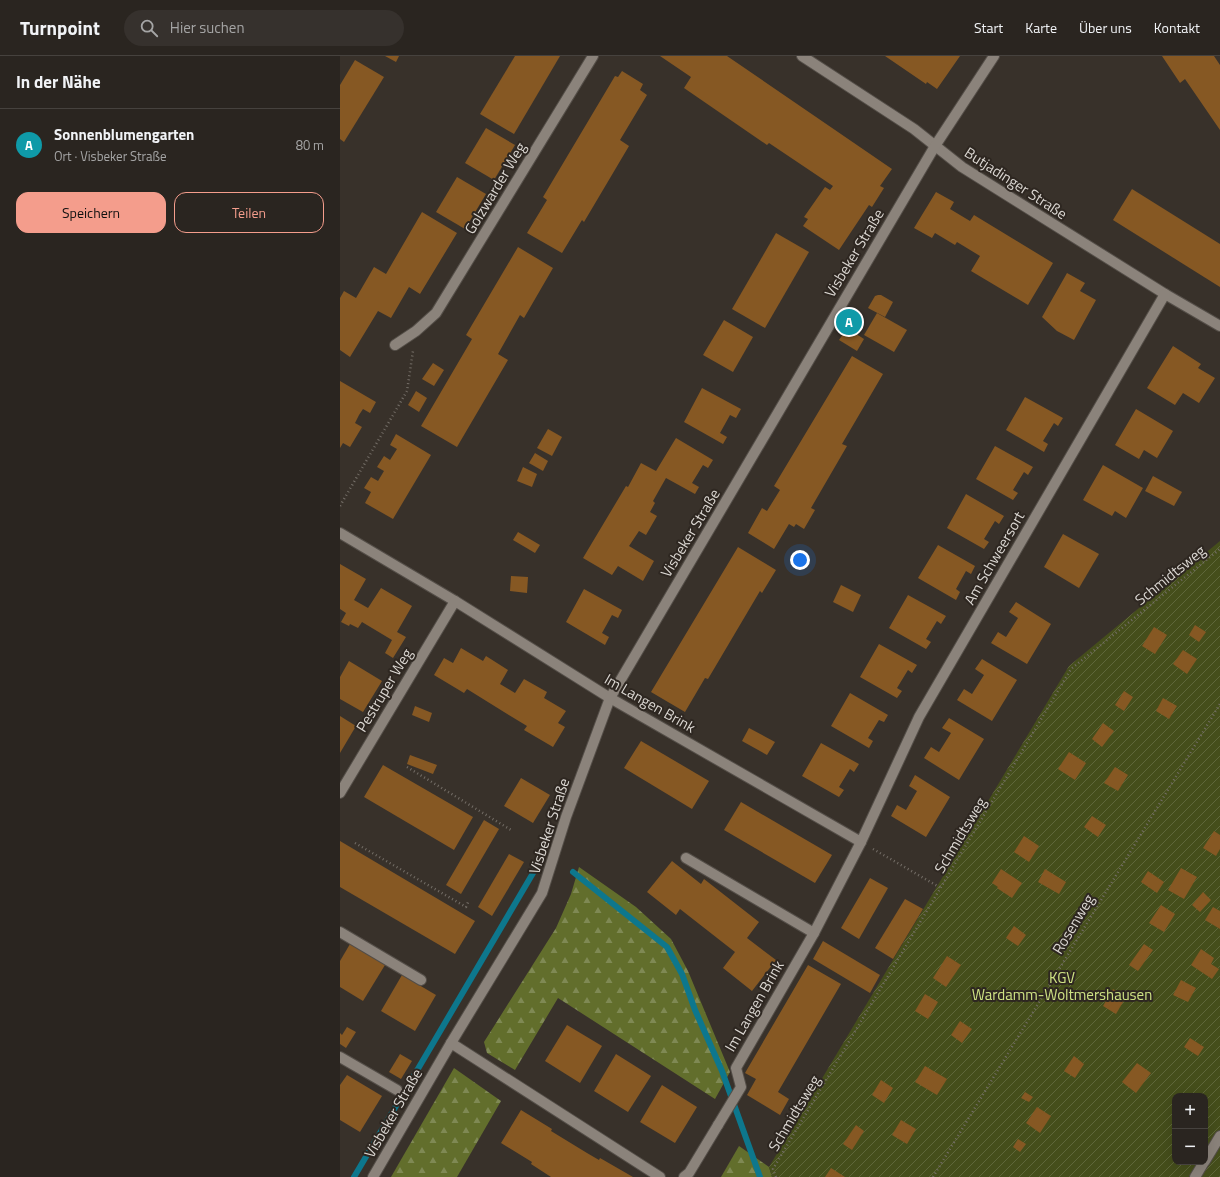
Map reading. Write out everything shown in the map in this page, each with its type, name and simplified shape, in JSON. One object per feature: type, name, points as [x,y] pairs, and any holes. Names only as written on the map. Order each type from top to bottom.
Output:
[{"type":"street","name":"Golzwarder Weg","points":[[395,345],[416,331],[436,313],[593,56]]},
{"type":"street","name":"Butjadinger Straße","points":[[802,56],[914,129],[962,168],[1165,294],[1220,326]]},
{"type":"street","name":"Visbeker Straße","points":[[373,1177],[542,893],[566,817],[610,698],[935,146],[994,56]]},
{"type":"street","name":"Am Schweersort","points":[[861,842],[919,717],[1165,294]]},
{"type":"street","name":"Im Langen Brink","points":[[340,533],[455,601],[610,698],[861,842],[814,933],[736,1068],[741,1087],[689,1173],[684,1177]]},
{"type":"street","name":"Pestruper Weg","points":[[340,793],[455,601]]},
{"type":"street","points":[[686,858],[814,933]]},
{"type":"street","points":[[340,932],[421,980]]},
{"type":"street","points":[[451,1044],[660,1177]]},
{"type":"street","points":[[340,1057],[397,1090]]},
{"type":"street","points":[[1208,1156],[1220,1136]]},
{"type":"street","points":[[1195,1177],[1202,1165]]},
{"type":"path","points":[[340,506],[407,391],[416,331]]},
{"type":"path","name":"Schmidtsweg","points":[[776,1177],[773,1169],[1071,669],[1220,549]]},
{"type":"path","name":"Rosenweg","points":[[933,1177],[1220,704]]},
{"type":"path","points":[[407,767],[511,830]]},
{"type":"path","points":[[861,842],[941,888]]},
{"type":"path","points":[[355,844],[466,907],[469,900]]},
{"type":"green space","name":"KGV Wardamm-Woltmershausen","points":[[1220,541],[1220,1177],[772,1177],[769,1167],[1069,666]]},
{"type":"green space","points":[[579,867],[636,907],[671,939],[688,971],[730,1072],[715,1099],[558,998],[515,1070],[487,1053],[484,1042],[556,928],[571,894]]},
{"type":"green space","points":[[454,1068],[501,1101],[457,1177],[391,1177]]},
{"type":"green space","points":[[739,1146],[769,1167],[772,1177],[721,1177]]},
{"type":"building","points":[[385,56],[399,56],[396,62]]},
{"type":"building","points":[[515,56],[560,56],[514,134],[480,114]]},
{"type":"building","points":[[660,56],[727,56],[892,169],[880,186],[884,188],[872,207],[869,205],[839,250],[803,226],[808,219],[804,217],[825,187],[830,190],[833,186],[769,143],[767,145],[684,88],[691,77]]},
{"type":"building","points":[[885,56],[960,56],[937,89],[927,82],[926,84]]},
{"type":"building","points":[[1162,56],[1214,56],[1220,65],[1220,130],[1185,79],[1180,83]]},
{"type":"building","points":[[355,60],[384,77],[344,142],[340,139],[340,85]]},
{"type":"building","points":[[622,71],[643,84],[640,90],[647,95],[620,140],[629,146],[584,222],[582,220],[562,253],[527,233],[547,200],[543,197],[615,76],[618,77]]},
{"type":"building","points":[[486,128],[515,145],[494,180],[465,163]]},
{"type":"building","points":[[457,177],[486,194],[465,229],[436,212]]},
{"type":"building","points":[[1132,189],[1220,244],[1220,287],[1113,220]]},
{"type":"building","points":[[936,192],[954,202],[950,209],[970,221],[974,215],[1053,263],[1028,305],[971,271],[980,256],[957,242],[955,245],[935,233],[932,238],[914,228]]},
{"type":"building","points":[[422,212],[457,233],[420,294],[409,287],[391,318],[378,311],[350,357],[340,350],[340,298],[344,291],[356,298],[374,267],[386,274]]},
{"type":"building","points":[[776,233],[809,252],[765,328],[732,309]]},
{"type":"building","points":[[518,247],[553,268],[524,318],[520,315],[498,354],[508,360],[457,447],[421,426],[472,339],[466,335]]},
{"type":"building","points":[[1067,273],[1085,283],[1080,291],[1096,300],[1074,340],[1057,331],[1042,317]]},
{"type":"building","points":[[881,295],[893,302],[885,317],[868,308],[875,296]]},
{"type":"building","points":[[877,313],[907,330],[894,352],[864,335]]},
{"type":"building","points":[[724,320],[753,337],[733,372],[703,355]]},
{"type":"building","points":[[847,328],[864,339],[857,351],[839,340]]},
{"type":"building","points":[[1173,346],[1201,364],[1198,368],[1215,378],[1199,403],[1183,393],[1175,405],[1147,388]]},
{"type":"building","points":[[852,356],[883,374],[842,444],[847,446],[811,508],[815,510],[804,529],[796,524],[794,527],[789,524],[774,549],[748,533],[762,508],[767,511],[780,490],[774,486]]},
{"type":"building","points":[[433,363],[444,370],[434,386],[422,379]]},
{"type":"building","points":[[340,381],[376,402],[370,413],[363,409],[359,415],[355,423],[362,427],[350,447],[343,443],[340,448]]},
{"type":"building","points":[[702,388],[741,409],[736,418],[730,415],[720,433],[727,437],[723,444],[684,422]]},
{"type":"building","points":[[416,391],[427,398],[419,412],[408,405]]},
{"type":"building","points":[[1025,397],[1063,418],[1058,426],[1054,423],[1043,441],[1048,444],[1044,452],[1006,430]]},
{"type":"building","points":[[1136,409],[1173,431],[1157,458],[1144,450],[1139,459],[1115,445]]},
{"type":"building","points":[[548,429],[562,437],[552,456],[537,448]]},
{"type":"building","points":[[396,434],[431,455],[393,519],[365,503],[371,492],[364,488],[371,477],[378,481],[384,471],[377,467],[384,456],[390,460],[397,449],[390,445]]},
{"type":"building","points":[[676,438],[713,460],[708,468],[703,465],[692,483],[699,487],[695,494],[666,478],[653,501],[655,503],[650,512],[657,516],[646,535],[639,531],[629,546],[654,561],[643,581],[618,566],[612,575],[583,558],[626,486],[628,487],[641,463],[656,471]]},
{"type":"building","points":[[995,446],[1033,467],[1028,475],[1024,472],[1013,490],[1018,493],[1013,500],[976,479]]},
{"type":"building","points":[[535,453],[548,461],[543,471],[529,463]]},
{"type":"building","points":[[1103,465],[1143,488],[1126,518],[1115,511],[1112,516],[1083,500]]},
{"type":"building","points":[[523,467],[537,474],[532,487],[517,481]]},
{"type":"building","points":[[1153,476],[1182,492],[1174,506],[1145,491]]},
{"type":"building","points":[[966,494],[1004,516],[999,524],[995,521],[984,539],[989,542],[984,549],[947,528]]},
{"type":"building","points":[[518,532],[540,545],[535,553],[513,540]]},
{"type":"building","points":[[1063,534],[1099,554],[1079,588],[1044,567]]},
{"type":"building","points":[[938,545],[975,566],[971,574],[966,571],[956,589],[960,592],[956,600],[918,578]]},
{"type":"building","points":[[738,547],[776,570],[762,593],[760,591],[708,679],[705,678],[685,712],[651,692]]},
{"type":"building","points":[[340,564],[366,579],[354,600],[368,608],[381,588],[412,606],[397,632],[406,637],[393,658],[385,653],[392,640],[362,622],[358,628],[341,622],[346,613],[340,609]]},
{"type":"building","points":[[511,576],[528,577],[527,593],[510,591]]},
{"type":"building","points":[[841,585],[861,595],[853,612],[833,602]]},
{"type":"building","points":[[584,589],[622,610],[618,618],[612,615],[602,633],[609,637],[605,645],[566,622]]},
{"type":"building","points":[[908,595],[946,616],[941,624],[937,621],[926,639],[931,642],[926,649],[889,628]]},
{"type":"building","points":[[1016,602],[1051,624],[1027,664],[991,643],[998,632],[1006,637],[1018,618],[1009,612]]},
{"type":"building","points":[[1195,625],[1206,632],[1199,642],[1189,635]]},
{"type":"building","points":[[1154,627],[1167,635],[1155,654],[1142,646]]},
{"type":"building","points":[[879,644],[917,665],[912,673],[908,670],[897,688],[902,691],[897,698],[860,677]]},
{"type":"building","points":[[461,648],[483,661],[486,656],[508,670],[500,684],[515,693],[524,679],[547,692],[544,698],[566,711],[558,723],[565,727],[553,747],[524,730],[527,726],[467,689],[464,693],[434,675],[444,658],[453,663]]},
{"type":"building","points":[[1183,650],[1197,659],[1187,674],[1173,664]]},
{"type":"building","points":[[982,659],[1017,680],[992,721],[957,700],[964,689],[972,694],[984,675],[975,669]]},
{"type":"building","points":[[349,661],[382,681],[363,712],[340,699],[340,677]]},
{"type":"building","points":[[1124,691],[1133,697],[1124,711],[1115,705]]},
{"type":"building","points":[[850,693],[888,715],[884,722],[879,720],[868,738],[873,741],[869,748],[831,726]]},
{"type":"building","points":[[1163,698],[1177,706],[1169,719],[1156,711]]},
{"type":"building","points":[[415,706],[432,713],[429,722],[412,715]]},
{"type":"building","points":[[340,716],[356,726],[340,753]]},
{"type":"building","points":[[949,718],[984,739],[959,780],[924,758],[931,747],[939,752],[951,733],[942,728]]},
{"type":"building","points":[[1103,723],[1114,731],[1102,747],[1092,739]]},
{"type":"building","points":[[749,728],[775,742],[767,755],[742,741]]},
{"type":"building","points":[[641,741],[709,781],[692,809],[624,768]]},
{"type":"building","points":[[821,743],[859,764],[854,772],[850,769],[839,787],[844,790],[839,797],[802,776]]},
{"type":"building","points":[[1069,752],[1086,763],[1075,780],[1058,769]]},
{"type":"building","points":[[410,755],[437,765],[433,774],[407,764]]},
{"type":"building","points":[[383,765],[473,817],[454,850],[364,797]]},
{"type":"building","points":[[1115,767],[1128,775],[1118,791],[1104,783]]},
{"type":"building","points":[[915,775],[950,797],[926,837],[891,816],[897,805],[906,810],[917,791],[909,786]]},
{"type":"building","points":[[521,778],[550,795],[533,823],[504,806]]},
{"type":"building","points":[[741,802],[832,855],[815,883],[724,830]]},
{"type":"building","points":[[1092,816],[1106,825],[1098,837],[1084,827]]},
{"type":"building","points":[[484,820],[499,829],[461,894],[446,885]]},
{"type":"building","points":[[1214,831],[1220,835],[1220,849],[1216,856],[1203,848]]},
{"type":"building","points":[[1024,836],[1039,846],[1029,862],[1014,852]]},
{"type":"building","points":[[340,841],[475,921],[455,954],[340,887]]},
{"type":"building","points":[[509,854],[524,862],[492,916],[478,907]]},
{"type":"building","points":[[672,861],[701,884],[704,879],[759,922],[747,938],[776,960],[752,991],[723,968],[735,952],[680,909],[676,915],[647,892]]},
{"type":"building","points":[[1181,868],[1197,877],[1184,899],[1168,890]]},
{"type":"building","points":[[1001,869],[1022,883],[1012,898],[992,883]]},
{"type":"building","points":[[1045,869],[1066,882],[1059,894],[1038,882]]},
{"type":"building","points":[[1148,871],[1164,882],[1157,893],[1141,882]]},
{"type":"building","points":[[870,878],[888,888],[859,939],[841,928]]},
{"type":"building","points":[[1203,892],[1211,900],[1200,912],[1192,905]]},
{"type":"building","points":[[905,899],[923,909],[893,959],[875,948]]},
{"type":"building","points":[[1161,905],[1175,914],[1164,932],[1149,923]]},
{"type":"building","points":[[1213,907],[1220,911],[1220,929],[1205,920]]},
{"type":"building","points":[[1014,926],[1026,935],[1018,946],[1006,938]]},
{"type":"building","points":[[823,941],[880,975],[870,993],[813,959]]},
{"type":"building","points":[[350,944],[385,965],[363,1001],[340,987],[340,961]]},
{"type":"building","points":[[1144,944],[1153,950],[1138,971],[1129,965]]},
{"type":"building","points":[[1201,949],[1214,958],[1211,964],[1219,969],[1212,979],[1191,965]]},
{"type":"building","points":[[947,956],[961,965],[946,987],[933,978]]},
{"type":"building","points":[[808,965],[841,984],[778,1092],[789,1099],[780,1115],[747,1095],[756,1079],[745,1073]]},
{"type":"building","points":[[402,975],[436,995],[415,1031],[381,1011]]},
{"type":"building","points":[[1181,980],[1196,988],[1188,1002],[1173,995]]},
{"type":"building","points":[[1113,989],[1126,997],[1116,1014],[1103,1006]]},
{"type":"building","points":[[925,994],[938,1002],[928,1019],[915,1011]]},
{"type":"building","points":[[960,1021],[972,1029],[962,1043],[951,1035]]},
{"type":"building","points":[[567,1025],[602,1046],[580,1083],[545,1061]]},
{"type":"building","points":[[347,1027],[356,1032],[346,1048],[340,1044],[340,1033],[342,1035]]},
{"type":"building","points":[[1190,1038],[1204,1047],[1198,1056],[1184,1047]]},
{"type":"building","points":[[400,1054],[412,1061],[401,1079],[389,1072]]},
{"type":"building","points":[[616,1054],[651,1076],[628,1112],[594,1091]]},
{"type":"building","points":[[1074,1056],[1084,1064],[1075,1078],[1064,1071]]},
{"type":"building","points":[[1137,1063],[1151,1073],[1136,1093],[1122,1082]]},
{"type":"building","points":[[925,1066],[947,1079],[937,1095],[915,1082]]},
{"type":"building","points":[[347,1075],[382,1096],[360,1132],[340,1120],[340,1085]]},
{"type":"building","points":[[881,1080],[893,1088],[884,1103],[872,1095]]},
{"type":"building","points":[[662,1085],[697,1107],[675,1143],[640,1122]]},
{"type":"building","points":[[1025,1092],[1033,1097],[1029,1102],[1021,1098]]},
{"type":"building","points":[[1037,1107],[1051,1116],[1040,1133],[1026,1123]]},
{"type":"building","points":[[521,1110],[552,1129],[551,1131],[587,1153],[599,1160],[600,1158],[633,1177],[551,1177],[531,1164],[532,1162],[501,1143]]},
{"type":"building","points":[[901,1120],[916,1129],[907,1144],[892,1135]]},
{"type":"building","points":[[856,1125],[864,1131],[852,1150],[843,1144]]},
{"type":"building","points":[[1018,1139],[1026,1144],[1020,1152],[1013,1147]]},
{"type":"building","points":[[831,1168],[845,1177],[825,1177]]},
{"type":"waterway","points":[[412,1079],[536,868],[541,853]]},
{"type":"waterway","points":[[573,872],[667,947],[682,974],[695,1010],[722,1071],[760,1177]]},
{"type":"waterway","points":[[354,1177],[396,1106]]},
{"type":"place","name":"Sonnenblumengarten","points":[[849,322]]}]
